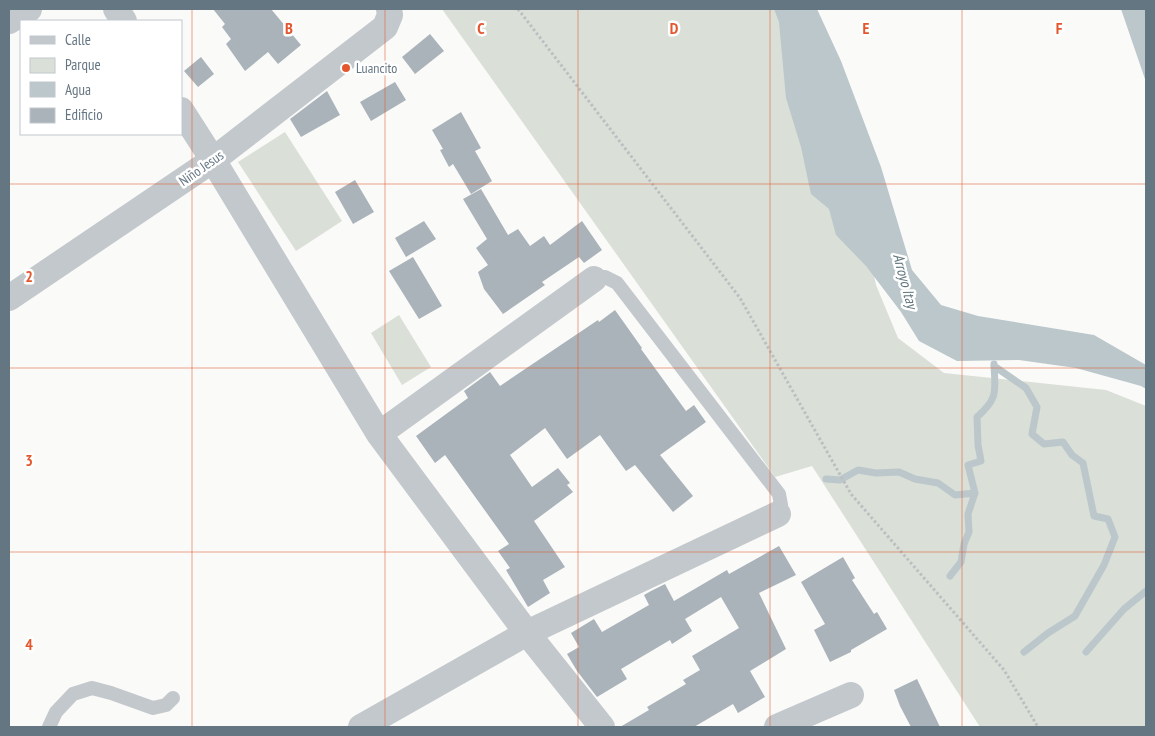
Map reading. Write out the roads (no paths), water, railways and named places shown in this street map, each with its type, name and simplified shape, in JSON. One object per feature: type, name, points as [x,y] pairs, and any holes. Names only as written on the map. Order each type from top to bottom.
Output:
[{"type":"street","points":[[9,21],[29,9]]},
{"type":"street","points":[[116,9],[123,20]]},
{"type":"street","name":"Niño Jesus","points":[[9,298],[213,160],[387,18]]},
{"type":"street","points":[[182,112],[380,434],[527,633],[602,727]]},
{"type":"street","points":[[380,434],[594,279]]},
{"type":"street","points":[[369,725],[527,633],[778,514]]},
{"type":"street","points":[[777,727],[851,695]]},
{"type":"lane","points":[[594,279],[605,277],[617,283],[779,494],[781,505],[778,514]]},
{"type":"lane","points":[[48,727],[56,712],[73,694],[92,688],[153,708],[166,705],[173,698]]},
{"type":"water","name":"Arroyo Itay","points":[[774,9],[817,9],[841,61],[881,167],[912,270],[941,305],[978,316],[1094,335],[1146,365],[1146,389],[1076,368],[1019,360],[957,361],[919,341],[901,312],[866,266],[836,235],[829,209],[811,194],[801,147],[786,98],[779,22]]},
{"type":"water","points":[[1121,9],[1146,9],[1146,82]]},
{"type":"waterway","points":[[826,479],[840,480],[858,470],[876,473],[899,472],[915,479],[938,483],[955,495],[975,493],[968,465],[981,461],[978,445],[977,417],[989,404],[994,393],[994,364]]},
{"type":"waterway","points":[[994,366],[1026,388],[1037,407],[1032,434],[1044,444],[1063,442],[1072,455],[1083,463],[1094,516],[1108,519],[1115,537],[1104,565],[1075,616],[1048,633],[1024,652]]},
{"type":"waterway","points":[[950,576],[961,562],[964,544],[969,532],[968,514],[975,493]]},
{"type":"waterway","points":[[1086,652],[1124,609],[1146,591]]},
{"type":"place","name":"Luancito","points":[[346,68]]}]
